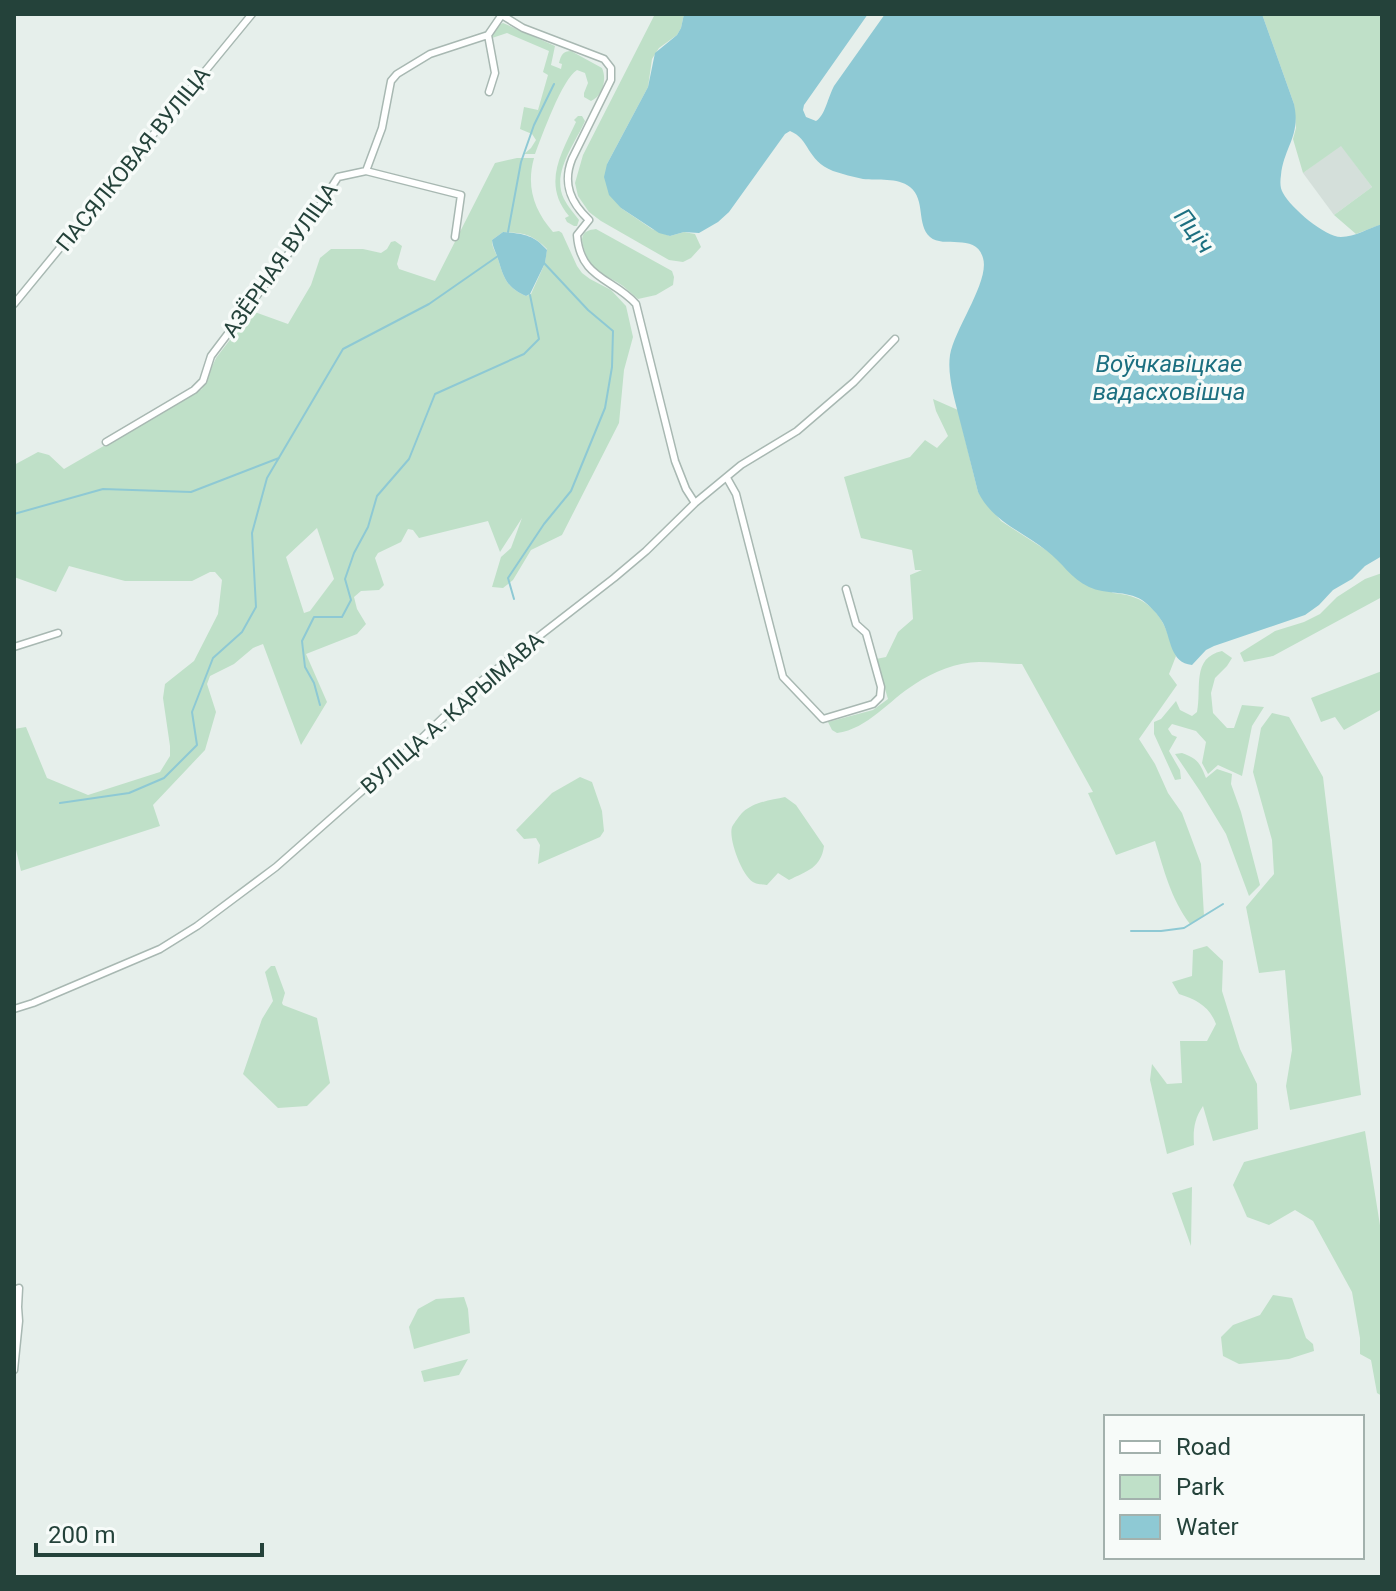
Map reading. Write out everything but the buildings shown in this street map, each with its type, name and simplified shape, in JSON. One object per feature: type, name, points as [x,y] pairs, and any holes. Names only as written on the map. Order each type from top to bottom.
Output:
[{"type":"street","name":"ПАСЯЛКОВАЯ ВУЛІЦА","points":[[14,304],[252,14]]},
{"type":"street","points":[[489,92],[495,73],[488,35],[501,15],[523,28],[604,59],[611,68],[611,80],[567,173],[571,199],[589,220],[577,235],[577,242],[594,273],[636,304],[675,461],[695,503]]},
{"type":"street","name":"АЗЁРНАЯ ВУЛІЦА","points":[[106,442],[194,390],[203,381],[211,356],[292,249],[338,177],[366,171],[382,128],[391,81],[397,74],[430,54],[488,35]]},
{"type":"street","points":[[366,171],[461,195],[455,237]]},
{"type":"street","name":"ВУЛІЦА А. КАРЫМАВА","points":[[14,1009],[160,949],[197,926],[276,867],[422,738],[480,682],[614,578],[741,465],[797,431],[854,382],[895,339]]},
{"type":"street","points":[[727,478],[736,494],[783,677],[823,719],[873,704],[880,697],[881,687],[866,633],[856,624],[846,589]]},
{"type":"street","points":[[14,647],[58,633]]},
{"type":"street","points":[[14,1290],[19,1288],[14,1370]]},
{"type":"shaded area","points":[[1341,145],[1372,187],[1334,215],[1303,173]]},
{"type":"green space","points":[[655,14],[684,14],[681,28],[677,35],[659,48],[652,59],[648,87],[607,164],[621,208],[652,229],[670,236],[684,232],[695,234],[701,247],[683,262],[669,260],[601,221],[589,212],[578,196],[575,183],[583,155]]},
{"type":"green space","points":[[1262,14],[1382,14],[1382,224],[1356,234],[1334,215],[1372,187],[1341,146],[1303,173],[1293,139],[1296,128],[1294,104]]},
{"type":"green space","points":[[503,23],[555,46],[551,65],[561,69],[562,64],[559,63],[562,56],[571,51],[602,68],[603,72],[601,91],[591,101],[584,97],[588,83],[585,73],[577,70],[571,75],[535,154],[524,154],[536,140],[532,134],[520,129],[524,107],[538,110],[548,75],[543,72],[549,51],[507,33],[492,38],[496,26]]},
{"type":"green space","points":[[578,116],[585,121],[566,159],[560,179],[564,199],[579,220],[574,226],[565,218],[569,216],[561,204],[555,181],[560,157]]},
{"type":"green space","points":[[534,158],[531,188],[541,215],[553,232],[562,233],[582,273],[611,290],[626,306],[633,337],[624,370],[619,423],[562,535],[531,550],[513,580],[503,588],[492,587],[501,557],[511,548],[522,518],[500,552],[488,521],[419,538],[408,529],[401,542],[378,553],[375,558],[384,585],[379,590],[361,591],[354,597],[366,624],[357,634],[306,654],[327,702],[301,745],[263,644],[253,648],[234,664],[210,676],[207,684],[216,712],[205,750],[153,805],[160,826],[21,871],[14,841],[14,729],[26,727],[47,778],[88,795],[160,772],[170,756],[163,698],[165,684],[194,661],[218,614],[222,580],[215,572],[210,572],[192,581],[125,581],[69,566],[56,592],[14,577],[14,465],[38,452],[49,455],[64,469],[202,389],[216,358],[252,311],[288,324],[311,285],[320,258],[331,249],[363,249],[381,253],[395,241],[402,246],[397,264],[399,269],[435,281],[495,163]],"holes":[[[503,232],[527,235],[547,249],[545,263],[531,294],[526,296],[519,293],[504,277],[492,240]],[[317,528],[334,579],[310,611],[304,613],[286,557]]]},
{"type":"green space","points":[[596,229],[672,271],[673,285],[656,295],[638,299],[601,273],[588,259],[582,241],[585,233]]},
{"type":"green space","points":[[933,399],[958,410],[978,492],[1001,521],[1113,593],[1139,599],[1163,623],[1176,656],[1169,674],[1177,685],[1139,739],[1182,813],[1201,864],[1204,916],[1190,924],[1173,894],[1155,841],[1116,855],[1088,793],[1093,792],[1022,664],[971,662],[954,666],[915,684],[859,726],[837,733],[828,722],[873,710],[888,699],[876,659],[886,657],[898,632],[913,619],[910,575],[922,570],[915,570],[912,550],[861,538],[844,477],[910,457],[925,440],[937,448],[948,436]]},
{"type":"green space","points":[[1382,573],[1382,597],[1273,656],[1244,662],[1240,653],[1275,631],[1320,614],[1337,597],[1365,579]]},
{"type":"green space","points":[[1222,651],[1232,658],[1215,678],[1211,693],[1213,713],[1227,728],[1234,728],[1242,705],[1264,707],[1252,726],[1242,776],[1218,765],[1208,774],[1202,763],[1206,742],[1196,731],[1172,724],[1168,729],[1177,737],[1169,751],[1180,770],[1181,779],[1175,780],[1154,734],[1154,722],[1161,719],[1176,701],[1180,710],[1192,716],[1197,712],[1202,667],[1212,655]]},
{"type":"green space","points":[[1382,671],[1382,709],[1344,730],[1335,717],[1321,722],[1311,698]]},
{"type":"green space","points":[[1272,713],[1289,717],[1323,777],[1361,1095],[1290,1110],[1286,1086],[1292,1050],[1285,970],[1259,973],[1246,907],[1274,874],[1272,840],[1253,772],[1261,728]]},
{"type":"green space","points":[[1182,753],[1198,762],[1206,778],[1217,769],[1232,774],[1231,784],[1260,885],[1249,896],[1226,834],[1175,754]]},
{"type":"green space","points":[[580,777],[592,782],[602,811],[604,831],[600,837],[538,864],[540,845],[536,838],[524,839],[516,830],[552,793]]},
{"type":"green space","points":[[785,797],[796,805],[824,846],[820,859],[812,868],[789,880],[778,873],[767,885],[756,883],[750,880],[738,858],[732,840],[732,827],[752,806]]},
{"type":"green space","points":[[1207,946],[1223,961],[1222,991],[1240,1049],[1257,1084],[1258,1129],[1213,1141],[1203,1106],[1195,1125],[1194,1145],[1167,1154],[1150,1080],[1152,1064],[1167,1084],[1182,1083],[1180,1041],[1207,1041],[1216,1024],[1206,1008],[1179,994],[1172,982],[1192,976],[1193,950]]},
{"type":"green space","points":[[275,966],[285,993],[283,1005],[317,1018],[330,1083],[307,1106],[278,1108],[243,1074],[262,1019],[273,1001],[265,972]]},
{"type":"green space","points":[[1365,1131],[1382,1238],[1382,1396],[1377,1393],[1371,1360],[1360,1354],[1352,1292],[1313,1221],[1295,1210],[1269,1225],[1247,1217],[1233,1185],[1244,1162]]},
{"type":"green space","points":[[1192,1187],[1191,1246],[1172,1193]]},
{"type":"green space","points":[[1273,1295],[1292,1298],[1306,1338],[1313,1344],[1314,1351],[1289,1359],[1239,1364],[1223,1356],[1221,1337],[1233,1325],[1260,1315]]},
{"type":"green space","points":[[464,1297],[470,1333],[414,1349],[409,1327],[418,1309],[436,1299]]},
{"type":"green space","points":[[468,1359],[459,1375],[424,1382],[421,1371]]},
{"type":"water","name":"Воўчкавіцкае вадасховішча","points":[[684,14],[868,14],[804,105],[806,117],[816,121],[824,111],[834,86],[885,14],[1262,14],[1296,115],[1294,133],[1281,175],[1283,193],[1309,221],[1334,236],[1351,236],[1382,224],[1382,556],[1333,590],[1305,615],[1214,646],[1192,665],[1179,660],[1163,623],[1145,602],[1083,584],[1047,551],[1000,519],[978,492],[949,363],[953,344],[982,279],[983,258],[974,245],[943,242],[930,237],[923,226],[918,198],[910,187],[899,182],[863,179],[833,171],[818,161],[801,139],[790,131],[729,212],[699,233],[684,232],[670,236],[659,233],[621,208],[609,195],[604,177],[607,164],[648,87],[655,53],[677,35]]},
{"type":"water","points":[[503,232],[527,236],[547,250],[545,263],[530,294],[526,296],[510,285],[502,272],[492,240]]},
{"type":"waterway","points":[[508,232],[521,162],[534,125],[554,84]]},
{"type":"waterway","points":[[60,803],[129,793],[164,778],[197,745],[192,712],[213,658],[242,632],[256,607],[252,533],[267,478],[343,349],[429,304],[498,256]]},
{"type":"waterway","points":[[514,599],[508,578],[544,524],[571,491],[605,408],[612,367],[613,331],[588,310],[544,263]]},
{"type":"waterway","points":[[320,705],[314,683],[305,667],[302,641],[314,617],[342,617],[351,600],[345,579],[368,527],[377,496],[409,459],[435,394],[524,354],[539,339],[530,295]]},
{"type":"waterway","points":[[14,514],[103,489],[191,492],[279,458]]},
{"type":"waterway","points":[[1131,931],[1184,928],[1223,904]]},
{"type":"water label","name":"Пціч","points":[[1194,231]]}]
